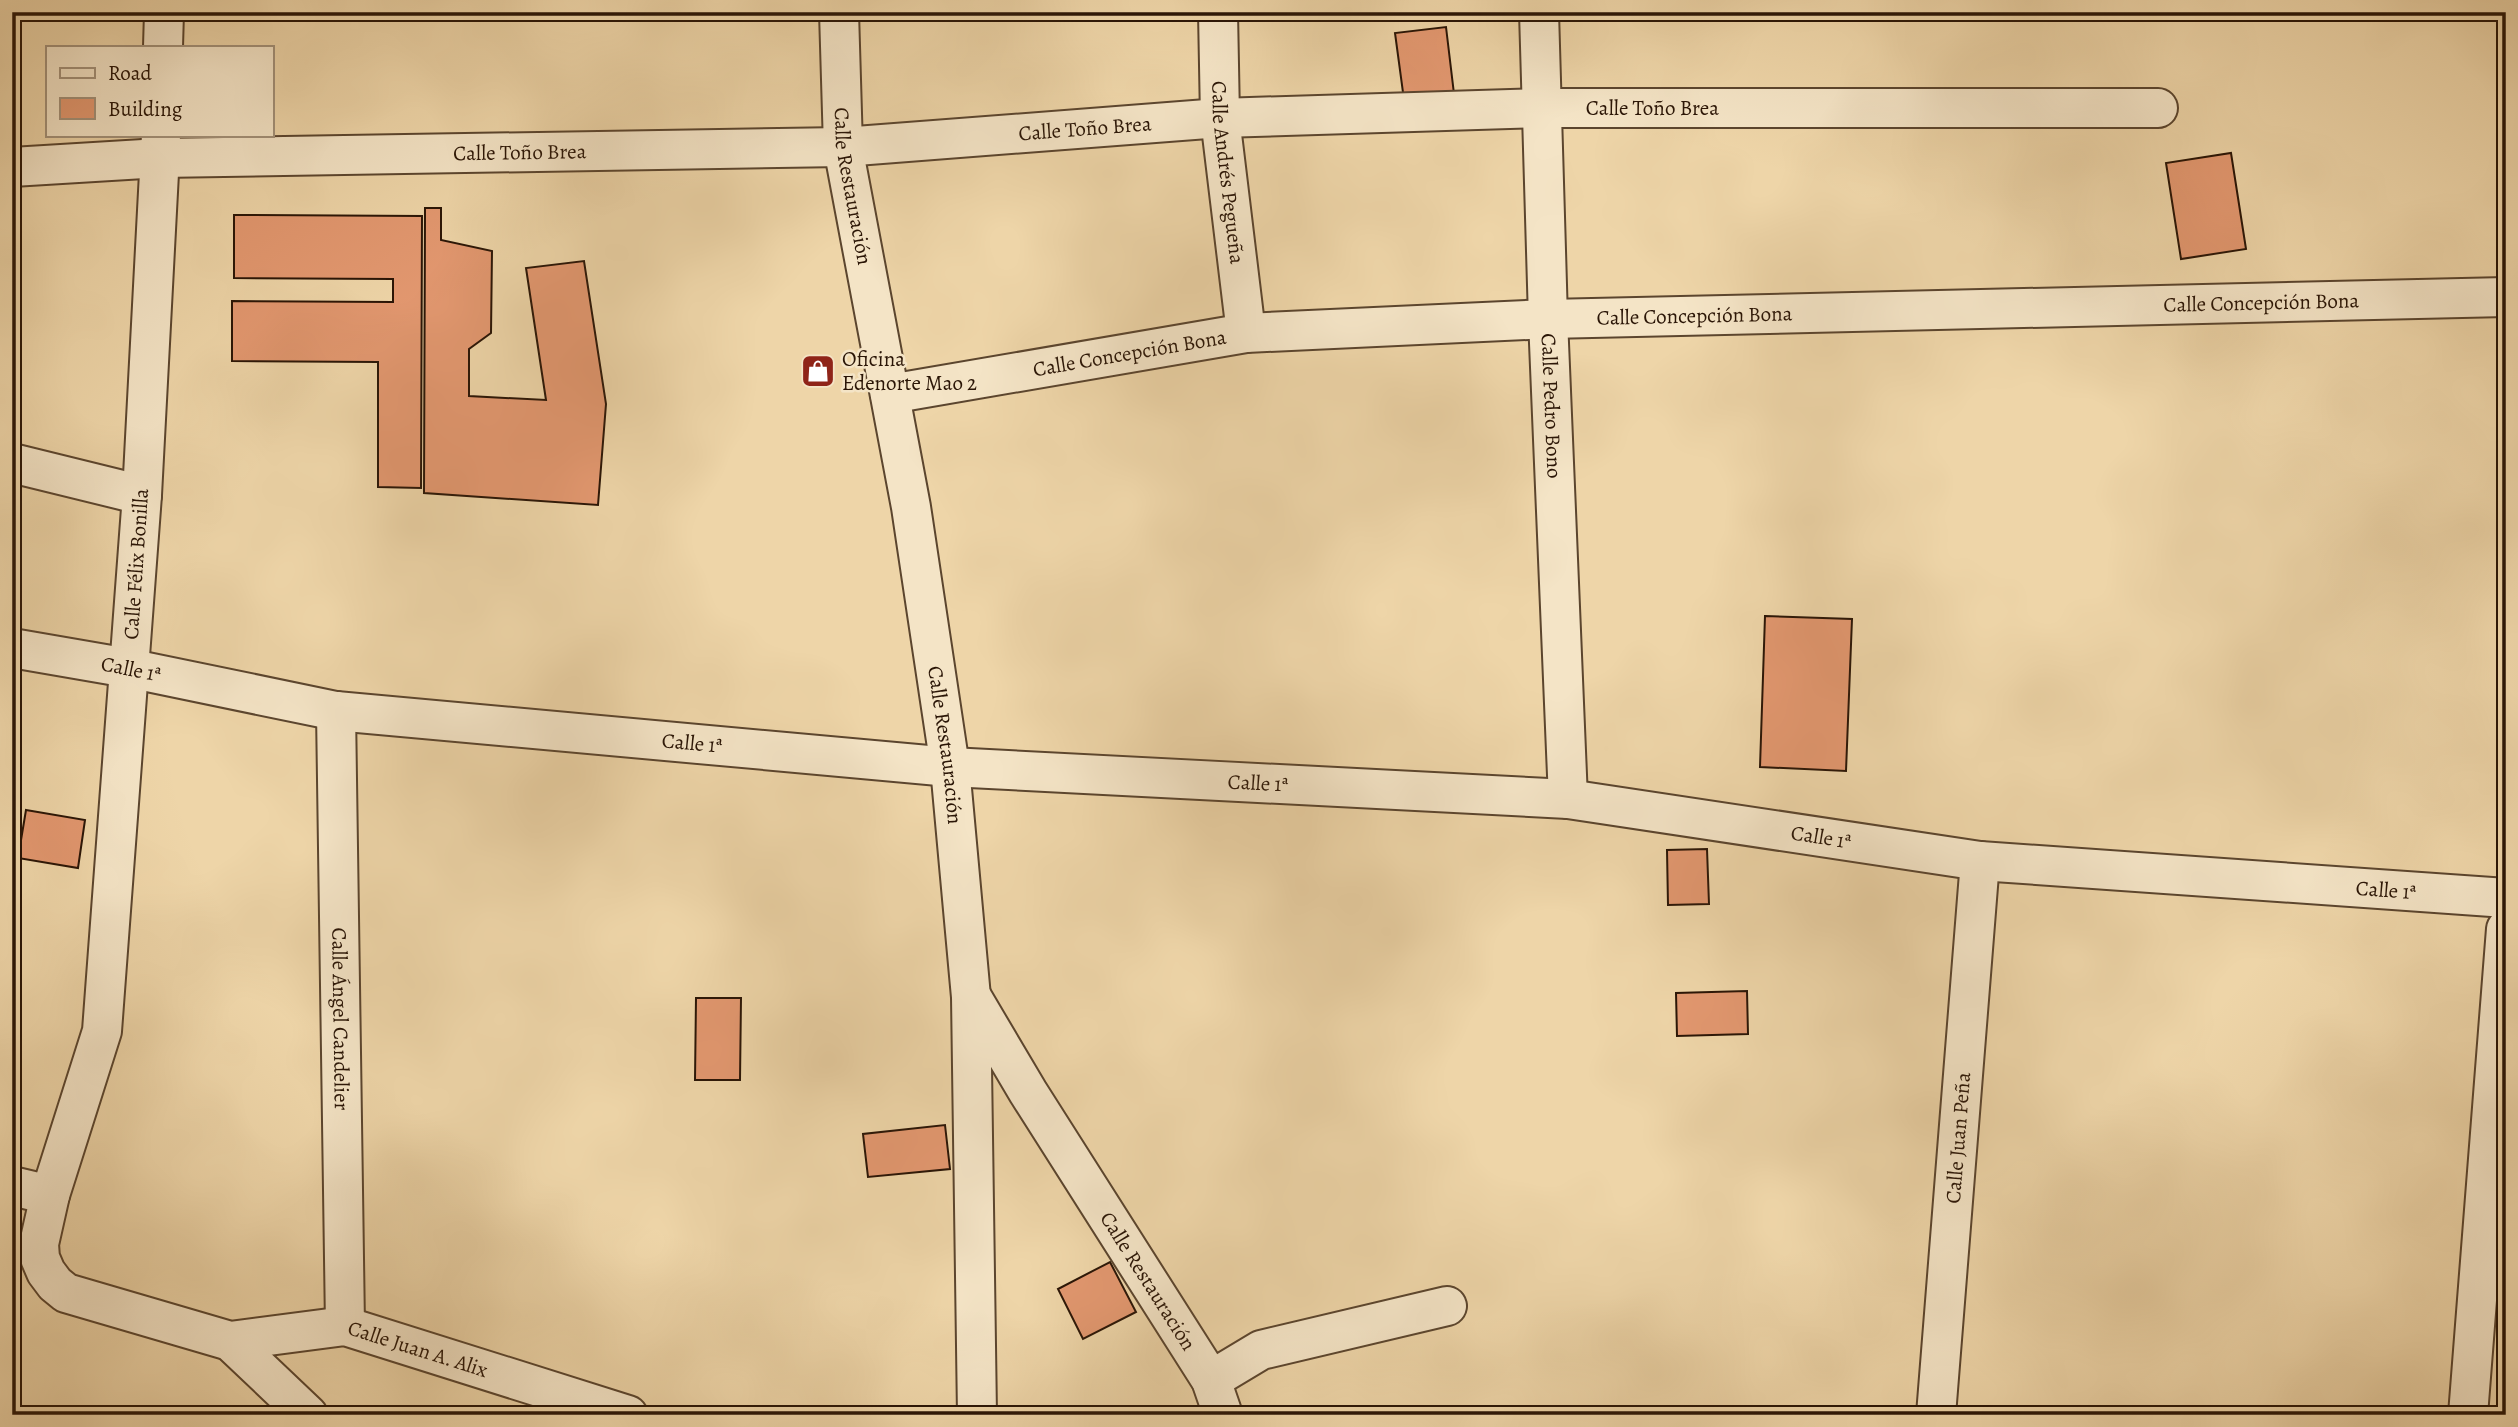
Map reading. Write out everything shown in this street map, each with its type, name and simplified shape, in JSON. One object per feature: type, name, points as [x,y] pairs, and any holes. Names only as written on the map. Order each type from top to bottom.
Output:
[{"type":"street","points":[[163,46],[164,12]]},
{"type":"street","name":"Calle Restauración","points":[[839,12],[843,147],[911,507],[950,767],[971,997],[1217,1397]]},
{"type":"street","name":"Calle Andrés Pegueña","points":[[1218,12],[1220,118],[1246,333]]},
{"type":"street","name":"Calle Pedro Bono","points":[[1539,12],[1540,108],[1567,799]]},
{"type":"street","name":"Calle Toño Brea","points":[[12,167],[161,146],[843,147],[1220,118],[1540,108],[2158,108]]},
{"type":"street","name":"Calle Félix Bonilla","points":[[50,1195],[102,1031],[142,495],[161,146]]},
{"type":"street","name":"Calle Concepción Bona","points":[[890,394],[1246,333],[1548,319],[2506,297]]},
{"type":"street","points":[[12,463],[142,495]]},
{"type":"street","name":"Calle 1ª","points":[[12,648],[128,668],[336,711],[950,767],[1567,799],[1980,861],[2506,898]]},
{"type":"street","name":"Calle Ángel Candelier","points":[[336,711],[345,1326]]},
{"type":"street","name":"Calle Juan Peña","points":[[1936,1415],[1980,861]]},
{"type":"street","points":[[2468,1415],[2506,929]]},
{"type":"street","points":[[971,997],[977,1415]]},
{"type":"street","points":[[12,1186],[50,1195]]},
{"type":"street","name":"Calle Juan A. Alix","points":[[50,1195],[40,1251],[46,1272],[66,1293],[230,1341],[345,1326],[628,1415]]},
{"type":"street","points":[[1217,1397],[1261,1350],[1447,1307]]},
{"type":"street","points":[[230,1341],[308,1415]]},
{"type":"building","points":[[224,12],[380,12],[380,16],[224,16]]},
{"type":"building","points":[[1446,27],[1454,94],[1404,100],[1395,33]]},
{"type":"building","points":[[2231,153],[2246,249],[2181,259],[2166,163]]},
{"type":"building","points":[[425,208],[441,208],[441,240],[492,251],[491,333],[469,349],[469,396],[546,400],[526,268],[584,261],[606,404],[598,505],[424,493]]},
{"type":"building","points":[[234,215],[422,216],[421,488],[378,487],[378,362],[232,361],[232,301],[393,302],[393,279],[234,278]]},
{"type":"building","points":[[1765,616],[1852,619],[1846,771],[1760,767]]},
{"type":"building","points":[[26,810],[85,820],[78,868],[18,858]]},
{"type":"building","points":[[1707,849],[1709,904],[1668,905],[1667,850]]},
{"type":"building","points":[[1747,991],[1748,1034],[1677,1036],[1676,993]]},
{"type":"building","points":[[696,998],[741,998],[740,1080],[695,1080]]},
{"type":"building","points":[[945,1125],[950,1169],[868,1177],[863,1134]]},
{"type":"building","points":[[1110,1262],[1136,1312],[1083,1339],[1058,1289]]},
{"type":"place","name":"Oficina Edenorte Mao 2","points":[[818,371]]}]
